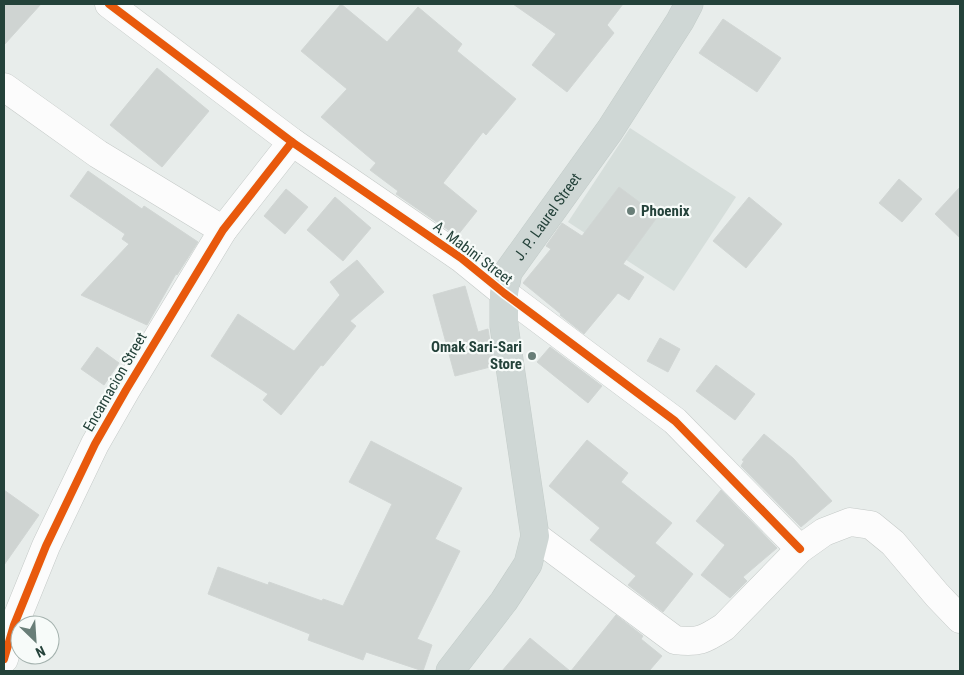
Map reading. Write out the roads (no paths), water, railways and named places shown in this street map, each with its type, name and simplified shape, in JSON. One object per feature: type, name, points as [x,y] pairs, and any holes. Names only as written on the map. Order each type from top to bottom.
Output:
[{"type":"main road","name":"J. P. Laurel Street","points":[[450,671],[504,601],[528,564],[535,536],[504,326],[504,293],[508,272],[610,130],[689,4]]},
{"type":"street","name":"A. Mabini Street","points":[[109,4],[292,142],[461,258],[504,293],[675,421],[800,549]]},
{"type":"street","points":[[4,87],[98,154],[223,230]]},
{"type":"street","name":"Encarnacion Street","points":[[4,659],[14,625],[46,546],[95,444],[223,230],[292,142]]},
{"type":"street","points":[[535,536],[675,640],[693,642],[711,636],[724,627],[800,549],[824,532],[850,522],[871,525],[893,543],[960,619]]},
{"type":"place","name":"Phoenix","points":[[631,211]]},
{"type":"place","name":"Omak Sari-Sari Store","points":[[532,356]]}]
